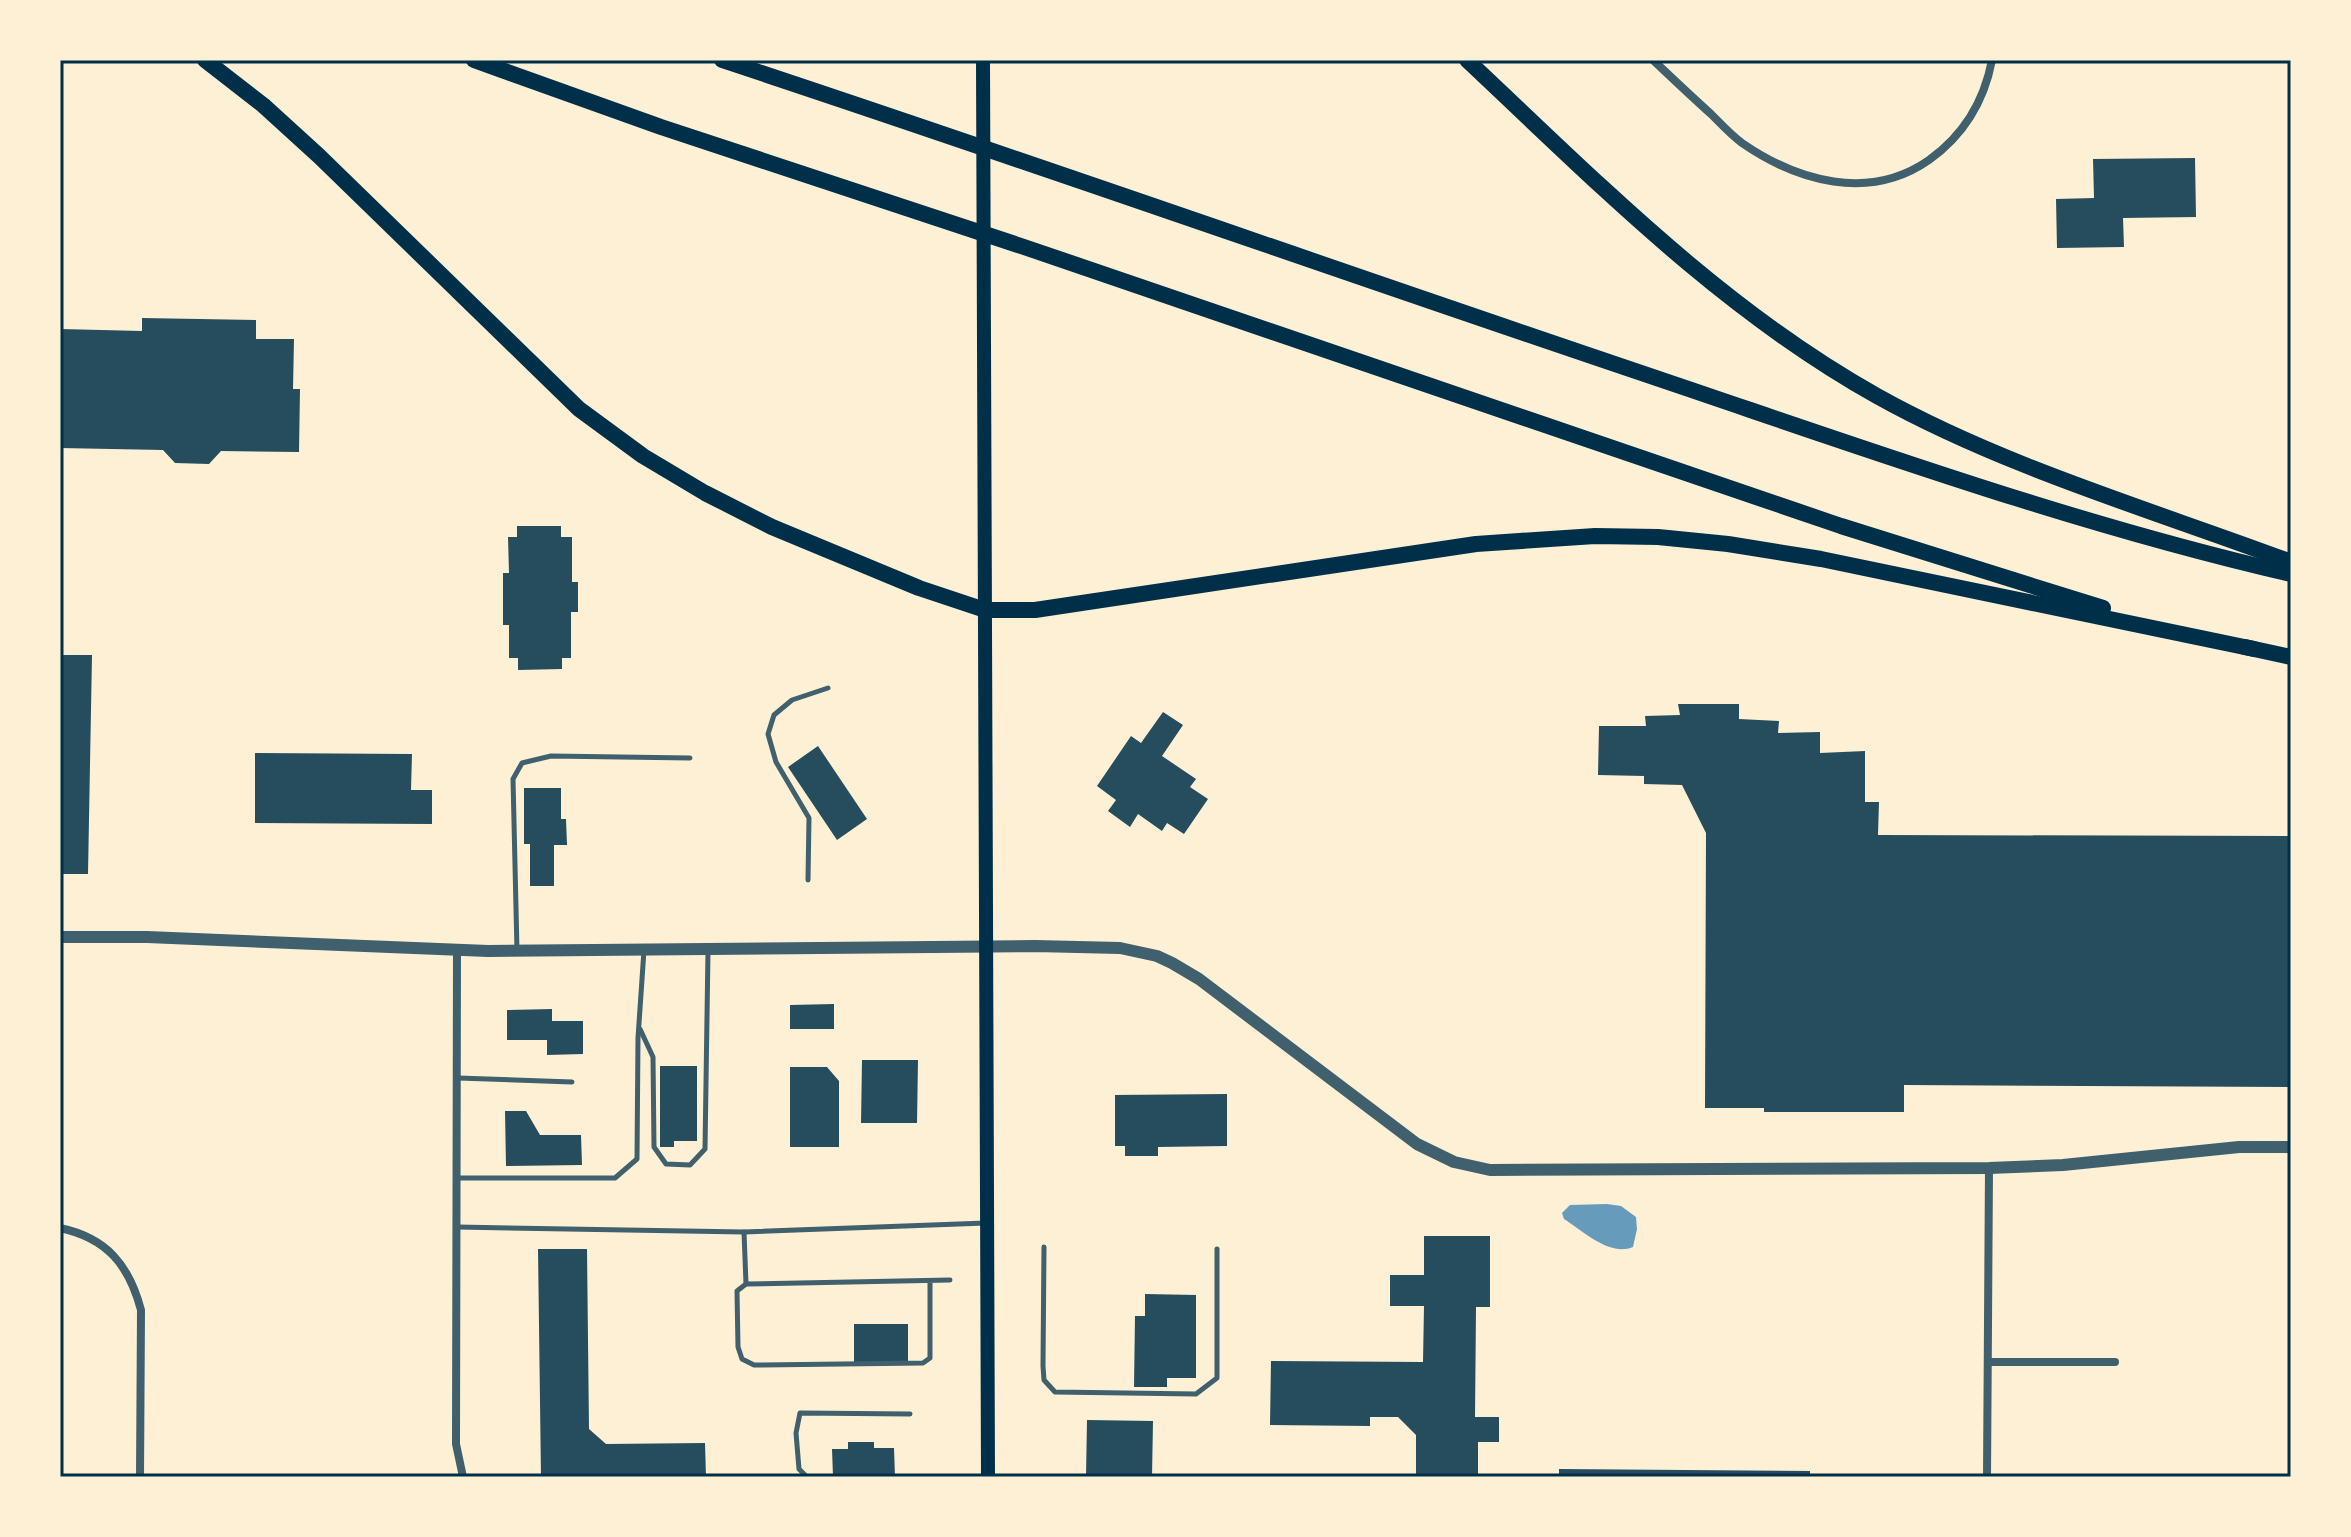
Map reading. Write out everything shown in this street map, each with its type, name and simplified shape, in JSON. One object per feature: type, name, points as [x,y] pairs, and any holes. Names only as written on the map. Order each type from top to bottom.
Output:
[{"type":"highway","points":[[205,60],[263,105],[319,156],[579,409],[643,456],[705,493],[772,527],[919,588],[985,610],[1035,610],[1490,543],[1595,536],[1658,537],[1728,544],[1821,559],[2291,657]]},
{"type":"highway","points":[[474,60],[661,127],[1024,247],[1841,526],[2062,597],[2254,649]]},
{"type":"highway","points":[[722,60],[1017,157],[1455,310],[1997,493],[2137,535],[2291,574]]},
{"type":"highway","points":[[1467,60],[1705,279],[1762,324],[1821,363],[1878,397],[2028,465],[2291,562]]},
{"type":"main road","points":[[983,61],[988,1477]]},
{"type":"street","points":[[1653,60],[1740,142],[1792,171],[1815,180],[1844,184],[1893,178],[1920,166],[1944,149],[1961,132],[1978,107],[1992,60]]},
{"type":"street","points":[[60,937],[147,937],[517,951],[985,946],[1120,948],[1157,956],[1199,979],[1417,1144],[1472,1168],[1512,1172],[1989,1168],[2063,1165],[2239,1147],[2291,1147]]},
{"type":"street","points":[[457,950],[456,1444],[463,1477]]},
{"type":"street","points":[[1987,1477],[1989,1168]]},
{"type":"street","points":[[60,1228],[85,1235],[103,1246],[121,1262],[134,1285],[141,1310],[140,1477]]},
{"type":"street","points":[[1988,1362],[2115,1362]]},
{"type":"lane","points":[[808,880],[809,818],[776,762],[768,734],[774,715],[792,700],[828,688]]},
{"type":"lane","points":[[517,951],[513,779],[522,763],[551,756],[690,758]]},
{"type":"lane","points":[[456,1178],[615,1178],[637,1159],[644,949]]},
{"type":"lane","points":[[639,1028],[653,1057],[654,1147],[666,1164],[690,1165],[705,1149],[708,949]]},
{"type":"lane","points":[[457,1078],[572,1082]]},
{"type":"lane","points":[[456,1227],[744,1232],[987,1223]]},
{"type":"lane","points":[[744,1232],[746,1284]]},
{"type":"lane","points":[[1044,1247],[1044,1380],[1055,1392],[1196,1394],[1217,1378],[1217,1249]]},
{"type":"lane","points":[[930,1281],[930,1358],[923,1363],[754,1365],[742,1359],[738,1347],[737,1291],[746,1284],[950,1280]]},
{"type":"lane","points":[[807,1477],[799,1469],[796,1433],[800,1413],[910,1414]]},
{"type":"water","points":[[1570,1205],[1621,1206],[1636,1217],[1633,1247],[1615,1249],[1606,1246],[1564,1219],[1562,1213]]},
{"type":"building","points":[[2195,158],[2196,217],[2123,218],[2124,247],[2057,248],[2056,199],[2094,198],[2093,159]]},
{"type":"building","points":[[142,318],[256,320],[256,339],[294,339],[293,389],[300,389],[299,452],[221,451],[209,464],[175,463],[163,450],[60,448],[60,329],[142,331]]},
{"type":"building","points":[[517,526],[561,526],[561,537],[572,537],[572,582],[578,582],[578,612],[571,612],[571,658],[562,658],[562,669],[518,670],[518,658],[509,658],[509,625],[503,625],[503,573],[509,573],[508,537],[517,537]]},
{"type":"building","points":[[60,655],[92,655],[88,874],[60,874]]},
{"type":"building","points":[[1678,704],[1739,704],[1739,719],[1779,721],[1778,733],[1820,732],[1820,753],[1865,751],[1865,802],[1879,802],[1878,835],[2291,836],[2291,1087],[1904,1085],[1904,1112],[1764,1112],[1764,1108],[1705,1108],[1706,833],[1682,785],[1644,784],[1644,776],[1598,775],[1599,726],[1646,726],[1645,716],[1680,715]]},
{"type":"building","points":[[1163,712],[1183,725],[1162,756],[1196,779],[1190,787],[1208,799],[1184,834],[1167,823],[1162,831],[1138,814],[1130,827],[1108,811],[1116,800],[1097,786],[1131,736],[1141,743]]},
{"type":"building","points":[[818,746],[867,819],[837,840],[788,767]]},
{"type":"building","points":[[255,753],[412,754],[411,790],[432,790],[432,824],[255,823]]},
{"type":"building","points":[[524,788],[561,788],[561,819],[566,819],[567,845],[554,845],[554,886],[530,886],[530,844],[524,844]]},
{"type":"building","points":[[834,1004],[834,1029],[790,1029],[790,1005]]},
{"type":"building","points":[[552,1009],[552,1021],[583,1021],[583,1054],[547,1055],[547,1040],[507,1040],[507,1010]]},
{"type":"building","points":[[862,1060],[918,1060],[917,1123],[861,1123]]},
{"type":"building","points":[[660,1066],[697,1066],[697,1141],[674,1141],[674,1147],[660,1147]]},
{"type":"building","points":[[790,1067],[827,1067],[839,1081],[839,1147],[790,1147]]},
{"type":"building","points":[[1227,1094],[1227,1146],[1158,1147],[1158,1156],[1125,1156],[1125,1146],[1115,1146],[1115,1095]]},
{"type":"building","points":[[505,1111],[526,1111],[540,1135],[581,1135],[582,1165],[506,1166]]},
{"type":"building","points":[[1424,1236],[1490,1236],[1490,1307],[1476,1307],[1475,1417],[1499,1417],[1499,1442],[1478,1442],[1478,1477],[1416,1477],[1416,1435],[1398,1417],[1370,1417],[1370,1426],[1270,1425],[1271,1361],[1423,1362],[1424,1306],[1390,1306],[1390,1275],[1424,1275]]},
{"type":"building","points":[[538,1249],[587,1249],[589,1429],[606,1444],[705,1443],[706,1477],[541,1477]]},
{"type":"building","points":[[1145,1294],[1196,1295],[1196,1378],[1167,1378],[1167,1387],[1134,1387],[1135,1316],[1145,1316]]},
{"type":"building","points":[[854,1324],[908,1324],[908,1363],[854,1363]]},
{"type":"building","points":[[1087,1420],[1153,1421],[1152,1477],[1086,1477]]},
{"type":"building","points":[[848,1442],[874,1442],[874,1448],[894,1448],[895,1477],[833,1477],[832,1449],[848,1449]]},
{"type":"building","points":[[1559,1469],[1810,1471],[1810,1477],[1559,1477]]}]
